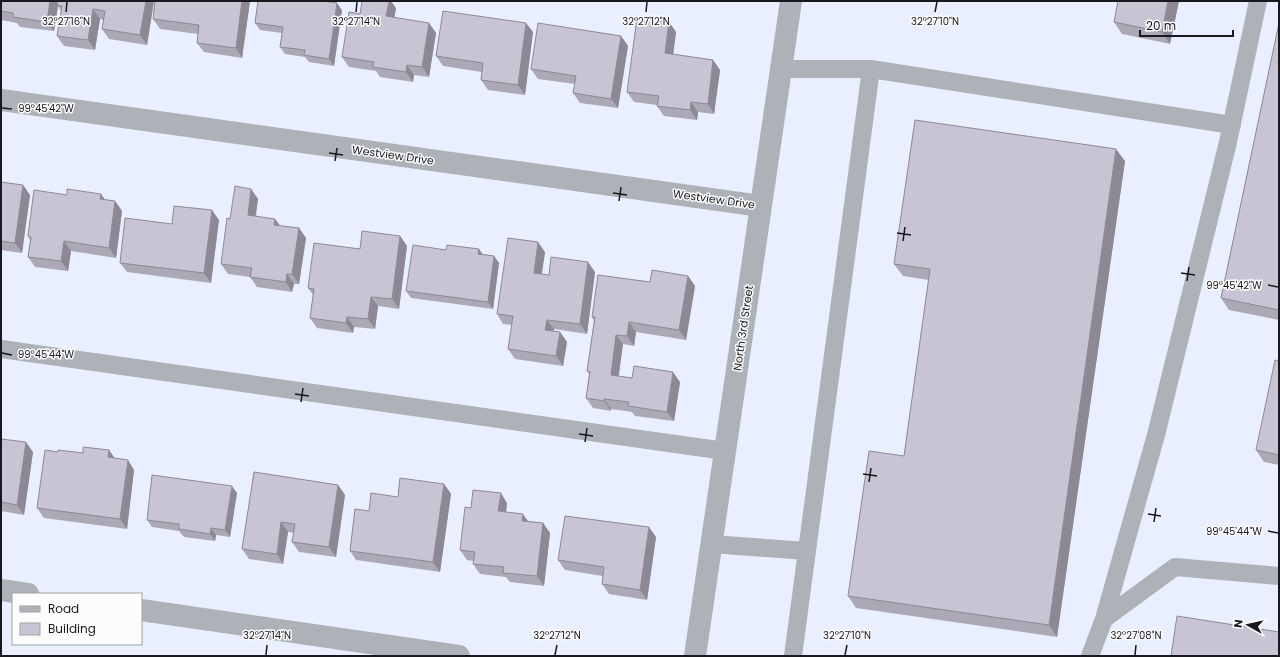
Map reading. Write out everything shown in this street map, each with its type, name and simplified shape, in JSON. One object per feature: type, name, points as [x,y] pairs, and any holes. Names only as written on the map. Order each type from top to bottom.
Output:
[{"type":"street","name":"North 3rd Street","points":[[695,656],[791,1]]},
{"type":"street","name":"Westview Drive","points":[[1,100],[761,206]]},
{"type":"street","points":[[1,590],[21,593]]},
{"type":"street","points":[[142,610],[459,656]]},
{"type":"lane","points":[[1090,656],[1104,619],[1156,435],[1232,125],[1258,1]]},
{"type":"lane","points":[[793,656],[871,69]]},
{"type":"lane","points":[[781,70],[871,69],[1232,125]]},
{"type":"lane","points":[[1,349],[725,451]]},
{"type":"lane","points":[[711,544],[808,551]]},
{"type":"lane","points":[[1104,619],[1175,567],[1279,576]]},
{"type":"building","points":[[1,1],[50,1],[47,22],[13,17],[13,13],[1,11]]},
{"type":"building","points":[[58,1],[146,1],[140,35],[102,29],[105,11],[93,9],[88,40],[57,36],[62,6],[57,5]]},
{"type":"building","points":[[155,1],[242,1],[236,48],[197,43],[199,25],[153,19]]},
{"type":"building","points":[[258,1],[324,1],[337,3],[329,59],[304,55],[305,50],[280,47],[283,27],[255,23]]},
{"type":"building","points":[[362,1],[389,1],[386,16],[429,23],[422,67],[407,65],[406,72],[373,67],[374,62],[342,57],[349,12],[360,14]]},
{"type":"building","points":[[1118,1],[1168,1],[1162,32],[1114,22]]},
{"type":"building","points":[[443,11],[526,23],[518,85],[481,80],[483,63],[436,56]]},
{"type":"building","points":[[637,18],[669,22],[665,53],[713,60],[708,104],[691,102],[690,110],[657,106],[659,96],[627,92]]},
{"type":"building","points":[[538,23],[621,36],[611,99],[573,93],[576,76],[531,69]]},
{"type":"building","points":[[1279,23],[1279,310],[1221,298]]},
{"type":"building","points":[[915,120],[1116,149],[1049,625],[848,596],[869,451],[904,456],[930,269],[894,264]]},
{"type":"building","points":[[1,182],[23,185],[15,243],[1,241]]},
{"type":"building","points":[[235,186],[251,189],[248,215],[275,219],[274,225],[299,228],[292,274],[287,274],[286,282],[250,277],[252,268],[221,264],[227,218],[230,219]]},
{"type":"building","points":[[67,189],[101,194],[100,199],[115,201],[109,248],[64,241],[61,261],[28,257],[31,237],[28,236],[34,190],[67,195]]},
{"type":"building","points":[[174,206],[212,210],[204,273],[120,263],[125,218],[172,224]]},
{"type":"building","points":[[362,231],[400,236],[392,299],[371,297],[368,319],[347,317],[346,323],[310,318],[314,289],[308,288],[314,243],[360,249]]},
{"type":"building","points":[[508,238],[538,242],[534,273],[549,275],[551,257],[588,262],[580,324],[547,320],[545,330],[560,332],[556,356],[508,349],[513,316],[497,314]]},
{"type":"building","points":[[413,245],[446,250],[447,245],[479,249],[478,254],[494,256],[488,302],[406,291]]},
{"type":"building","points":[[652,270],[688,276],[679,330],[629,322],[627,336],[616,335],[611,375],[632,378],[634,366],[673,372],[667,412],[628,406],[629,402],[604,399],[604,401],[586,398],[590,372],[587,371],[595,317],[592,317],[598,275],[650,282]]},
{"type":"building","points":[[1275,360],[1279,361],[1279,455],[1256,450]]},
{"type":"building","points":[[1,439],[26,442],[17,505],[1,502]]},
{"type":"building","points":[[83,447],[109,450],[108,457],[128,460],[120,519],[37,508],[45,450],[83,453]]},
{"type":"building","points":[[254,472],[338,485],[329,547],[292,542],[295,524],[281,522],[277,554],[242,549]]},
{"type":"building","points":[[152,475],[232,486],[225,530],[211,528],[210,534],[179,529],[179,524],[147,520]]},
{"type":"building","points":[[400,478],[444,484],[433,562],[350,551],[355,509],[369,511],[371,493],[398,497]]},
{"type":"building","points":[[473,490],[501,493],[498,511],[523,514],[522,521],[543,523],[537,576],[503,573],[504,567],[473,564],[475,552],[460,550],[465,507],[471,508]]},
{"type":"building","points":[[565,516],[649,527],[640,590],[602,584],[604,567],[558,560]]},
{"type":"building","points":[[1177,616],[1279,632],[1279,656],[1171,656]]}]
